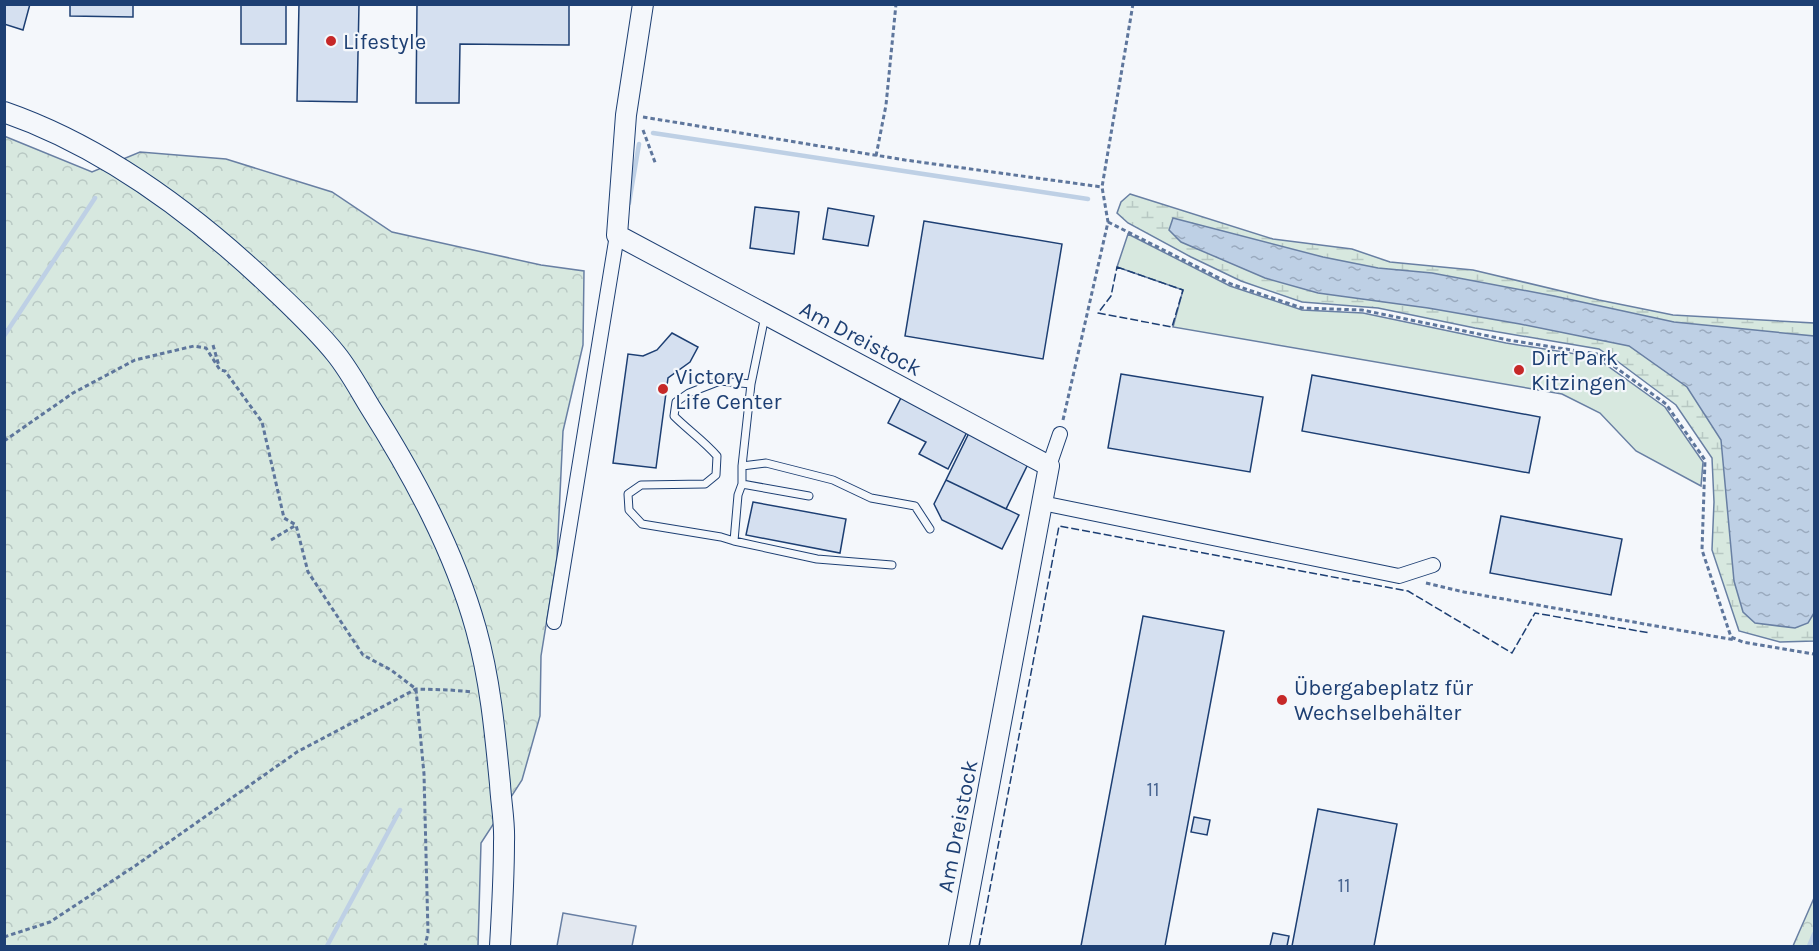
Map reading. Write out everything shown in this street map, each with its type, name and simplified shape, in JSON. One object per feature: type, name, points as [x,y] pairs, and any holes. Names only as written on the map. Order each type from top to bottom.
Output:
[{"type":"street","points":[[554,622],[616,235],[632,116],[643,4]]},
{"type":"street","points":[[4,112],[33,122],[86,146],[186,213],[242,259],[300,315],[337,355],[412,477],[451,560],[475,628],[489,694],[496,741],[504,839],[500,946]]},
{"type":"street","name":"Am Dreistock","points":[[616,235],[1049,466],[959,946]]},
{"type":"street","points":[[1049,466],[1060,434]]},
{"type":"street","points":[[1042,503],[1399,576],[1433,565]]},
{"type":"lane","points":[[734,541],[738,495],[742,484],[751,384],[765,313]]},
{"type":"lane","points":[[751,384],[720,381],[689,393],[676,402],[674,416],[704,441],[717,456],[716,475],[705,484],[641,485],[628,494],[629,510],[642,524],[721,537],[817,559],[892,565]]},
{"type":"lane","points":[[742,466],[766,463],[833,480],[871,498],[915,506],[930,529]]},
{"type":"lane","points":[[742,484],[809,496]]},
{"type":"path","points":[[876,156],[886,105],[896,4]]},
{"type":"path","points":[[1060,434],[1108,222],[1102,187],[1133,4]]},
{"type":"path","points":[[632,116],[876,156],[1102,187]]},
{"type":"path","points":[[632,116],[656,165]]},
{"type":"path","points":[[1108,222],[1231,284],[1302,308],[1362,310],[1508,340],[1597,354],[1666,404],[1705,460],[1702,550],[1731,637],[1743,642]]},
{"type":"path","points":[[213,345],[220,370]]},
{"type":"path","points":[[4,441],[73,393],[135,360],[194,346],[206,348],[220,370],[225,371],[262,422],[284,518],[296,525],[308,572],[363,654],[391,669],[416,689],[424,785],[428,933],[425,946]]},
{"type":"path","points":[[271,540],[296,525]]},
{"type":"path","points":[[1399,576],[1464,592],[1815,654]]},
{"type":"path","points":[[4,937],[50,921],[153,854],[297,752],[416,689],[489,694]]},
{"type":"green space","points":[[4,136],[92,172],[140,152],[226,159],[332,192],[392,232],[541,265],[584,271],[583,345],[563,431],[557,557],[541,656],[540,716],[522,780],[481,843],[478,946],[5,946]]},
{"type":"green space","points":[[1130,194],[1273,239],[1352,249],[1390,262],[1473,270],[1673,315],[1814,323],[1814,641],[1780,642],[1739,631],[1712,550],[1714,502],[1712,458],[1676,405],[1599,349],[1475,328],[1378,308],[1302,302],[1241,281],[1128,223],[1117,213],[1121,202]]},
{"type":"green space","name":"Dirt Park Kitzingen","points":[[1128,234],[1230,286],[1302,310],[1363,313],[1506,343],[1595,357],[1665,407],[1703,462],[1701,486],[1636,451],[1600,413],[1562,394],[1173,327],[1183,290],[1117,267]]},
{"type":"green space","points":[[1814,898],[1814,946],[1793,946]]},
{"type":"shaded area","points":[[563,913],[636,926],[632,946],[557,946]]},
{"type":"water","points":[[1173,218],[1323,257],[1378,268],[1432,273],[1674,322],[1814,336],[1814,613],[1808,623],[1795,628],[1755,623],[1743,612],[1734,581],[1721,440],[1687,387],[1629,346],[1428,308],[1318,293],[1265,278],[1181,242],[1169,230]]},
{"type":"building","points":[[4,4],[30,4],[23,30],[4,24]]},
{"type":"building","points":[[70,4],[133,4],[133,17],[70,16]]},
{"type":"building","points":[[241,4],[286,4],[286,44],[241,44]]},
{"type":"building","points":[[299,4],[359,4],[357,102],[297,101]]},
{"type":"building","points":[[417,4],[569,4],[569,45],[460,44],[459,103],[416,103]]},
{"type":"building","points":[[755,207],[799,212],[794,254],[750,248]]},
{"type":"building","points":[[828,208],[874,216],[868,246],[823,239]]},
{"type":"building","points":[[924,221],[1062,244],[1043,359],[905,336]]},
{"type":"building","points":[[672,333],[698,347],[690,362],[668,378],[656,468],[613,463],[628,354],[643,356],[657,350]]},
{"type":"building","points":[[1121,374],[1263,397],[1250,472],[1108,448]]},
{"type":"building","points":[[1312,375],[1540,417],[1529,473],[1302,431]]},
{"type":"building","points":[[903,394],[969,428],[948,469],[919,454],[926,442],[888,423]]},
{"type":"building","points":[[969,433],[1029,462],[1006,509],[946,480]]},
{"type":"building","points":[[946,480],[1019,515],[1002,549],[942,520],[934,504]]},
{"type":"building","points":[[753,502],[846,519],[840,553],[746,535]]},
{"type":"building","points":[[1501,516],[1622,539],[1611,595],[1490,573]]},
{"type":"building","points":[[1143,616],[1224,631],[1165,946],[1081,946]]},
{"type":"building","points":[[1318,809],[1397,824],[1374,946],[1292,946]]},
{"type":"building","points":[[1194,817],[1210,820],[1207,835],[1191,832]]},
{"type":"building","points":[[1273,933],[1289,936],[1287,946],[1270,946]]},
{"type":"waterway","points":[[653,133],[1088,199]]},
{"type":"waterway","points":[[629,203],[639,144]]},
{"type":"waterway","points":[[4,336],[95,198]]},
{"type":"waterway","points":[[327,946],[400,810]]},
{"type":"waterway","points":[[1809,946],[1814,934]]},
{"type":"fence","points":[[1117,267],[1183,290],[1172,327],[1098,313],[1111,296],[1117,267]]},
{"type":"fence","points":[[979,946],[1059,526],[1408,591],[1512,653],[1535,613],[1650,633]]},
{"type":"place","name":"Lifestyle","points":[[331,41]]},
{"type":"place","name":"Dirt Park Kitzingen","points":[[1519,370]]},
{"type":"place","name":"Victory Life Center","points":[[663,389]]},
{"type":"place","name":"Übergabeplatz für Wechselbehälter","points":[[1282,700]]}]
